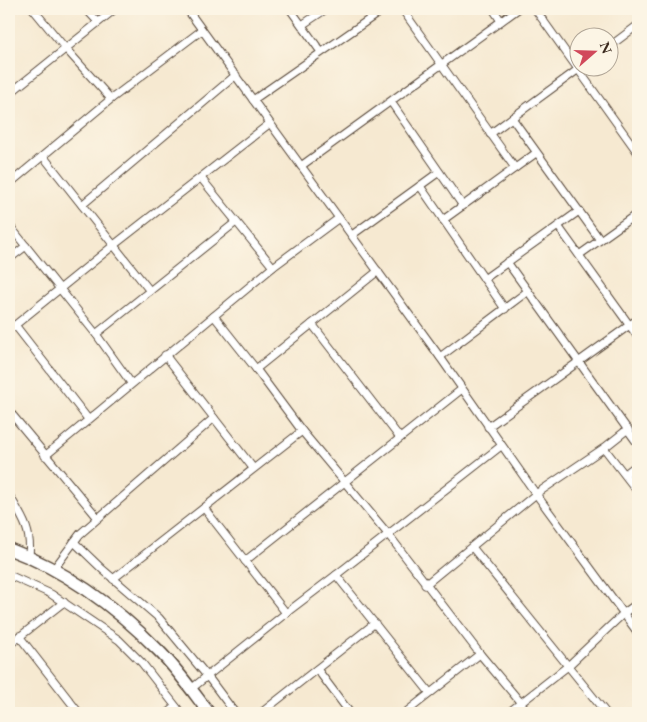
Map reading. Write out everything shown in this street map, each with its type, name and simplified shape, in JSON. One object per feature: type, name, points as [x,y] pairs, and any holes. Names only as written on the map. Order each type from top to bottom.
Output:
[{"type":"main road","points":[[9,549],[29,556],[99,599],[137,630],[160,651],[209,713]]},
{"type":"street","points":[[33,9],[111,99]]},
{"type":"street","points":[[86,9],[98,22]]},
{"type":"street","points":[[9,94],[115,9]]},
{"type":"street","points":[[187,9],[440,357],[500,446],[638,633]]},
{"type":"street","points":[[290,9],[321,52]]},
{"type":"street","points":[[302,25],[326,9]]},
{"type":"street","points":[[254,100],[384,9]]},
{"type":"street","points":[[402,9],[515,168]]},
{"type":"street","points":[[493,9],[501,21]]},
{"type":"street","points":[[301,166],[518,9]]},
{"type":"street","points":[[535,9],[570,56]]},
{"type":"street","points":[[620,38],[638,25]]},
{"type":"street","points":[[9,184],[111,99],[202,30]]},
{"type":"street","points":[[82,205],[236,75]]},
{"type":"street","points":[[490,134],[570,75]]},
{"type":"street","points":[[586,78],[638,153]]},
{"type":"street","points":[[391,102],[463,206]]},
{"type":"street","points":[[512,118],[536,154],[600,240]]},
{"type":"street","points":[[88,419],[12,328],[114,245],[269,124]]},
{"type":"street","points":[[443,220],[536,154]]},
{"type":"street","points":[[43,156],[150,291]]},
{"type":"street","points":[[352,235],[439,172]]},
{"type":"street","points":[[200,178],[273,267]]},
{"type":"street","points":[[420,186],[505,309]]},
{"type":"street","points":[[484,279],[578,211]]},
{"type":"street","points":[[579,256],[638,213]]},
{"type":"street","points":[[45,456],[273,267],[339,218]]},
{"type":"street","points":[[96,334],[236,222]]},
{"type":"street","points":[[9,225],[96,334],[131,383]]},
{"type":"street","points":[[558,226],[638,337]]},
{"type":"street","points":[[9,259],[26,246]]},
{"type":"street","points":[[507,262],[638,444]]},
{"type":"street","points":[[256,369],[378,271]]},
{"type":"street","points":[[440,357],[528,291]]},
{"type":"street","points":[[214,316],[302,430],[388,534],[425,585],[521,703]]},
{"type":"street","points":[[488,427],[638,319]]},
{"type":"street","points":[[312,324],[400,438]]},
{"type":"street","points":[[165,355],[253,468]]},
{"type":"street","points":[[245,561],[462,389]]},
{"type":"street","points":[[9,411],[98,518]]},
{"type":"street","points":[[53,570],[74,542],[98,518],[214,418]]},
{"type":"street","points":[[425,585],[536,494],[604,448],[628,429]]},
{"type":"street","points":[[113,579],[302,430]]},
{"type":"street","points":[[190,689],[500,446]]},
{"type":"street","points":[[604,448],[626,474],[638,492]]},
{"type":"street","points":[[626,474],[638,464]]},
{"type":"street","points":[[9,495],[28,528],[31,543],[29,556]]},
{"type":"street","points":[[204,508],[286,612]]},
{"type":"street","points":[[74,542],[113,579],[159,618],[208,676],[235,713]]},
{"type":"street","points":[[472,547],[606,713]]},
{"type":"street","points":[[9,575],[51,594],[120,640],[142,663],[178,710],[168,713]]},
{"type":"street","points":[[336,575],[430,693]]},
{"type":"street","points":[[9,645],[64,602]]},
{"type":"street","points":[[508,713],[568,666],[624,613],[638,603]]},
{"type":"street","points":[[261,713],[375,623]]},
{"type":"street","points":[[19,636],[79,713]]},
{"type":"street","points":[[404,713],[480,654]]},
{"type":"street","points":[[317,669],[350,713]]}]
